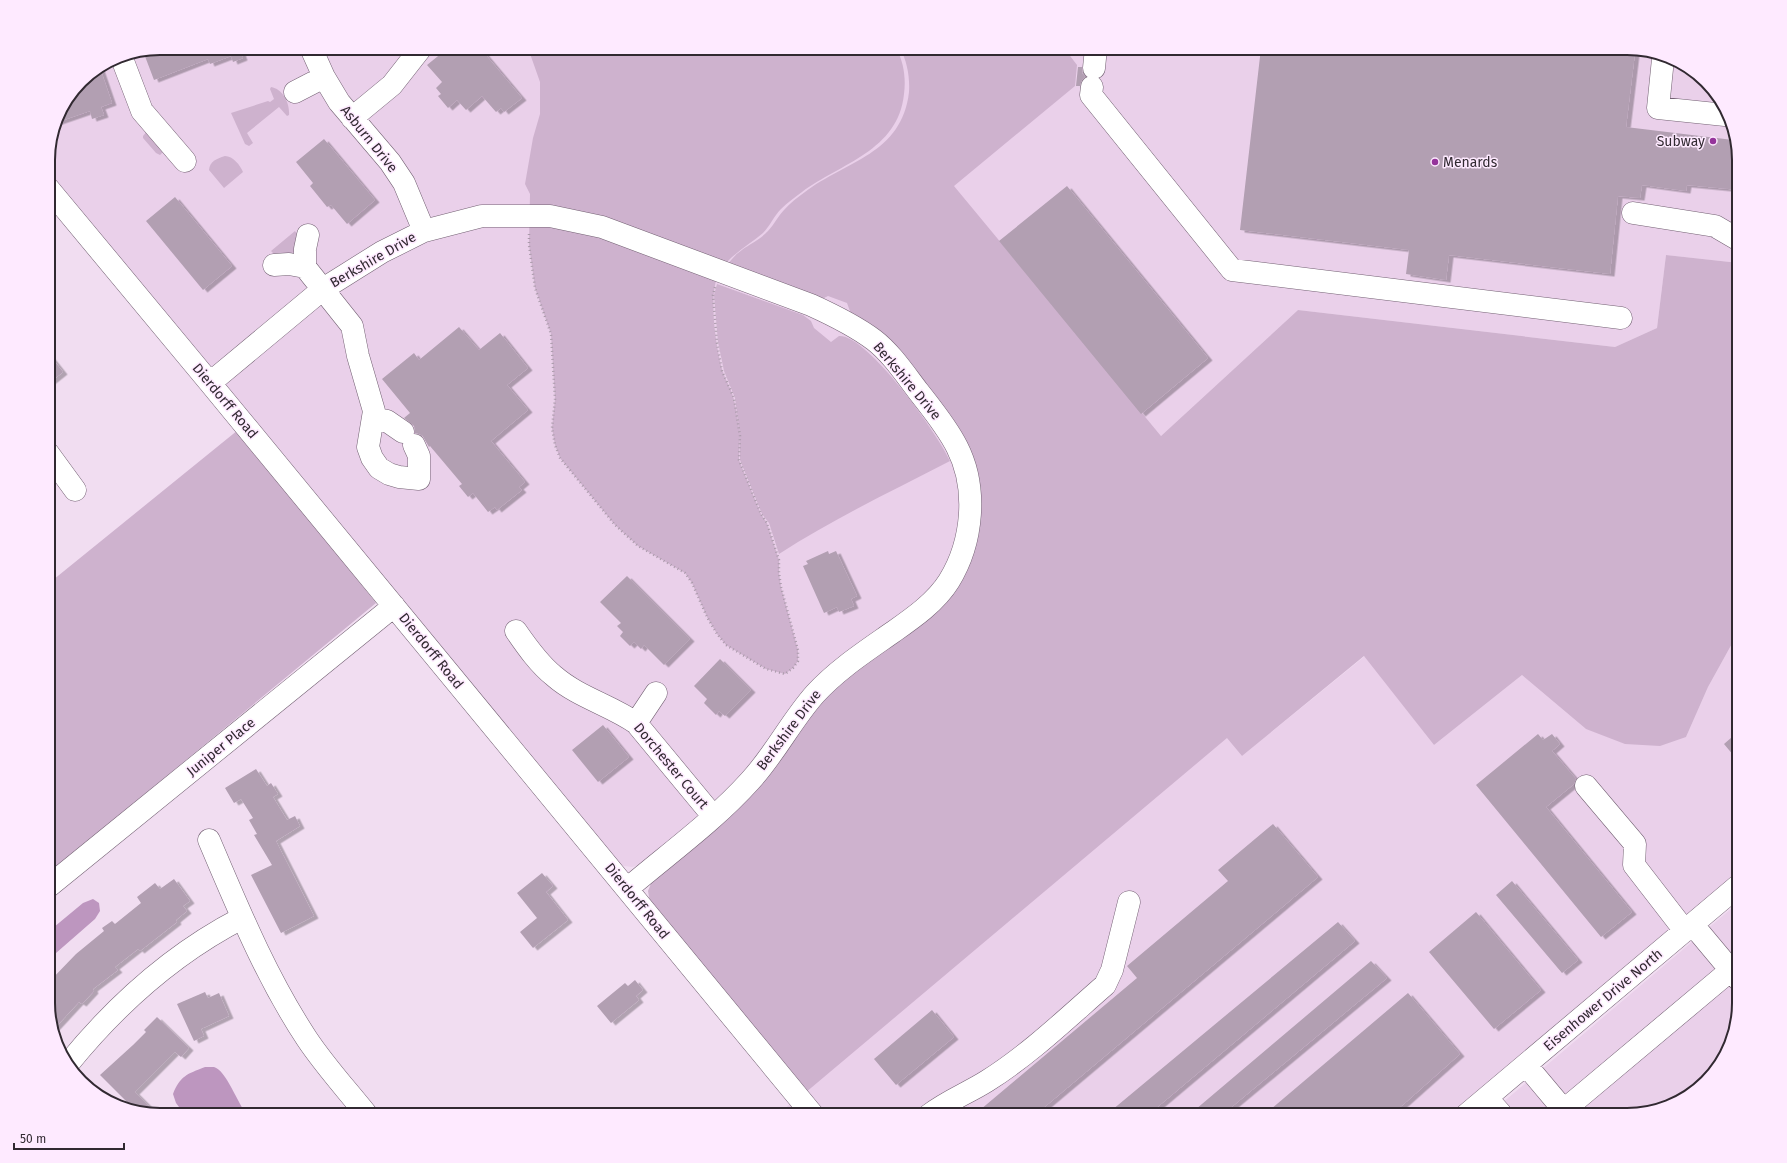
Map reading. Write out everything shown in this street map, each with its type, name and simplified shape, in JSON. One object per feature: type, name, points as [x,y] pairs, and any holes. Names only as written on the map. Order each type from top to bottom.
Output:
[{"type":"street","name":"Asburn Drive","points":[[314,55],[324,77],[339,102],[390,162],[404,183],[424,231]]},
{"type":"street","points":[[352,118],[392,85],[416,55]]},
{"type":"street","points":[[1662,61],[1658,108],[1721,115]]},
{"type":"street","points":[[123,62],[142,111],[185,161]]},
{"type":"street","points":[[1094,68],[1091,95],[1232,270],[1621,318]]},
{"type":"street","points":[[295,92],[324,77]]},
{"type":"street","name":"Dierdorff Road","points":[[55,196],[807,1108]]},
{"type":"street","points":[[1633,214],[1715,226],[1732,236]]},
{"type":"street","name":"Berkshire Drive","points":[[210,383],[323,289],[382,252],[424,231],[482,216],[550,216],[602,227],[838,317],[875,341],[906,374],[943,423],[958,448],[969,480],[970,508],[965,547],[949,582],[930,603],[908,621],[859,655],[819,690],[799,714],[767,761],[736,795],[627,889]]},
{"type":"street","points":[[308,235],[305,249],[305,267],[352,326],[358,356],[374,411],[374,419],[368,447],[379,468],[389,474],[399,477],[419,479],[420,456],[408,438],[387,421],[374,419]]},
{"type":"street","points":[[274,265],[289,264],[305,267]]},
{"type":"street","points":[[55,463],[75,490]]},
{"type":"street","name":"Juniper Place","points":[[55,881],[394,606]]},
{"type":"street","name":"Dorchester Court","points":[[516,631],[532,652],[554,676],[587,698],[622,713],[636,723],[713,816]]},
{"type":"street","points":[[636,723],[656,693]]},
{"type":"street","points":[[1586,786],[1635,844],[1634,865],[1689,928],[1732,972]]},
{"type":"street","points":[[209,840],[242,918],[277,990],[300,1029],[319,1056],[362,1108]]},
{"type":"street","name":"Eisenhower Drive North","points":[[1475,1108],[1732,891]]},
{"type":"street","points":[[938,1108],[987,1081],[1022,1055],[1105,985],[1112,970],[1129,902]]},
{"type":"street","points":[[72,1059],[106,1021],[139,989],[207,937],[242,918]]},
{"type":"street","points":[[1572,1108],[1732,977]]},
{"type":"street","points":[[1526,1065],[1562,1108]]},
{"type":"street","points":[[1487,1098],[1496,1108]]},
{"type":"path","points":[[529,216],[528,245],[535,288],[551,334],[555,399],[552,428],[555,445],[560,458],[615,524],[638,546],[685,573],[692,582],[707,617],[717,634],[726,645],[766,669],[785,674],[793,668],[798,661],[798,650],[778,573],[779,560],[767,524],[739,460],[740,436],[734,398],[722,371],[714,313],[713,295],[720,271]]},
{"type":"shaded area","points":[[153,55],[1627,55],[1654,59],[1679,69],[1701,86],[1718,108],[1724,120],[1731,147],[1732,262],[1666,255],[1657,328],[1615,347],[1298,310],[1161,436],[1120,387],[958,518],[955,543],[946,564],[934,584],[725,795],[642,864],[632,867],[617,863],[570,809],[55,184],[55,153],[63,120],[77,96],[91,81],[108,69],[126,61]]},
{"type":"shaded area","points":[[530,55],[900,55],[904,71],[904,94],[899,113],[891,129],[865,154],[817,182],[786,205],[763,233],[740,250],[724,265],[716,280],[714,292],[713,306],[718,350],[723,372],[734,400],[740,436],[735,398],[724,371],[718,342],[714,295],[717,284],[803,315],[811,321],[814,328],[831,342],[839,336],[851,340],[867,351],[884,368],[917,409],[932,430],[950,461],[842,517],[779,554],[769,523],[762,514],[740,460],[740,437],[739,460],[761,514],[767,523],[779,560],[781,587],[798,650],[798,661],[793,668],[785,674],[766,669],[726,645],[717,634],[707,617],[692,583],[685,573],[638,546],[615,525],[560,458],[555,445],[552,428],[555,399],[551,334],[535,288],[529,245],[530,194],[525,184],[533,138],[540,114],[540,82]]},
{"type":"shaded area","points":[[903,55],[1069,55],[1077,65],[1075,86],[954,186],[1161,436],[1298,310],[1615,347],[1657,328],[1666,255],[1732,262],[1732,644],[1708,687],[1686,737],[1660,746],[1625,744],[1586,729],[1522,675],[1434,745],[1364,656],[1242,756],[1227,738],[805,1093],[650,903],[648,891],[652,881],[809,715],[852,673],[929,617],[976,479],[851,314],[847,303],[828,296],[822,299],[726,266],[745,247],[765,234],[782,212],[794,200],[821,181],[870,154],[884,143],[896,129],[904,113],[909,92],[908,69]]},
{"type":"shaded area","points":[[271,87],[275,88],[285,97],[289,115],[287,116],[279,107],[247,133],[253,143],[249,146],[245,144],[231,113],[268,101],[270,102],[274,99],[270,89]]},
{"type":"shaded area","points":[[148,130],[165,150],[160,155],[156,153],[143,138]]},
{"type":"shaded area","points":[[228,156],[236,161],[243,172],[224,188],[209,170],[214,161]]},
{"type":"shaded area","points":[[295,231],[298,235],[295,251],[291,255],[275,255],[271,251]]},
{"type":"shaded area","points":[[238,430],[376,603],[55,868],[55,578]]},
{"type":"shaded area","points":[[1732,644],[1732,891],[1474,1108],[785,1108],[1227,737],[1242,756],[1365,656],[1434,745],[1522,675],[1586,729],[1686,737],[1708,687]]},
{"type":"shaded area","points":[[93,899],[99,903],[100,911],[95,919],[55,954],[55,926],[83,903]]},
{"type":"shaded area","points":[[1732,908],[1731,1016],[1726,1037],[1721,1049],[1706,1072],[1696,1082],[1679,1094],[1667,1100],[1640,1107],[1496,1108]]},
{"type":"shaded area","points":[[205,1067],[214,1067],[218,1069],[223,1074],[242,1108],[180,1108],[176,1103],[173,1094],[181,1079]]},
{"type":"building","points":[[242,55],[243,58],[233,62],[231,56],[210,64],[208,59],[154,80],[145,56]]},
{"type":"building","points":[[439,55],[486,55],[522,98],[504,112],[501,108],[496,112],[482,96],[466,110],[457,100],[448,108],[438,96],[441,94],[436,88],[442,82],[427,65]]},
{"type":"building","name":"Menards","points":[[1260,55],[1635,56],[1626,127],[1729,140],[1731,147],[1732,189],[1687,185],[1686,191],[1642,185],[1640,198],[1618,196],[1610,274],[1449,255],[1446,280],[1406,274],[1409,250],[1240,230]]},
{"type":"building","points":[[1078,67],[1082,67],[1082,73],[1085,77],[1080,86],[1076,86]]},
{"type":"building","points":[[102,73],[112,103],[101,107],[104,115],[92,119],[90,111],[63,120],[77,96],[91,81]]},
{"type":"building","points":[[324,139],[375,200],[347,224],[331,205],[327,207],[310,186],[313,183],[296,162]]},
{"type":"building","points":[[1067,186],[1208,358],[1141,414],[999,241]]},
{"type":"building","points":[[175,197],[232,266],[203,290],[146,221]]},
{"type":"building","points":[[459,327],[479,350],[500,333],[528,368],[507,385],[528,410],[491,441],[525,482],[519,487],[522,490],[497,510],[495,507],[488,512],[473,493],[468,497],[459,486],[462,484],[430,446],[429,447],[422,435],[415,433],[414,426],[404,418],[410,413],[382,379],[414,353],[419,360]]},
{"type":"building","points":[[55,362],[63,372],[55,378]]},
{"type":"building","points":[[828,551],[829,554],[836,551],[857,596],[851,599],[854,606],[839,612],[837,607],[824,613],[803,566],[808,564],[806,561]]},
{"type":"building","points":[[627,576],[690,639],[664,665],[644,645],[641,649],[634,642],[630,646],[620,636],[623,632],[617,626],[621,623],[600,602]]},
{"type":"building","points":[[720,659],[751,690],[725,716],[719,711],[716,715],[704,703],[707,699],[694,686]]},
{"type":"building","points":[[603,725],[629,757],[598,782],[572,750]]},
{"type":"building","points":[[1538,734],[1543,740],[1552,734],[1560,744],[1552,751],[1576,779],[1574,784],[1546,807],[1632,912],[1601,937],[1476,785]]},
{"type":"building","points":[[1732,737],[1732,754],[1724,744]]},
{"type":"building","points":[[256,769],[267,786],[271,783],[278,794],[273,797],[287,820],[295,816],[300,826],[276,841],[314,916],[281,933],[251,875],[272,865],[254,835],[257,834],[249,820],[253,818],[241,799],[234,803],[225,788]]},
{"type":"building","points":[[1273,824],[1318,877],[1043,1108],[982,1108],[1137,978],[1127,966],[1228,881],[1218,870]]},
{"type":"building","points":[[542,873],[553,886],[546,892],[568,920],[533,948],[520,932],[537,918],[517,893]]},
{"type":"building","points":[[174,879],[190,901],[183,906],[187,911],[176,920],[177,922],[140,951],[138,949],[115,967],[118,970],[93,989],[94,991],[82,1004],[79,1002],[58,1025],[55,1010],[55,976],[76,954],[104,931],[102,928],[112,921],[115,924],[141,903],[137,897],[155,883],[160,889]]},
{"type":"building","points":[[1512,881],[1578,960],[1562,973],[1496,895]]},
{"type":"building","points":[[1476,912],[1541,990],[1494,1029],[1429,952]]},
{"type":"building","points":[[1338,922],[1355,941],[1156,1108],[1114,1108]]},
{"type":"building","points":[[1371,961],[1387,978],[1230,1108],[1197,1108]]},
{"type":"building","points":[[635,980],[643,990],[636,996],[639,1000],[611,1023],[597,1006],[625,983],[628,986]]},
{"type":"building","points":[[205,992],[208,998],[219,993],[229,1016],[201,1029],[204,1036],[194,1041],[177,1004]]},
{"type":"building","points":[[1408,993],[1460,1054],[1399,1108],[1272,1108]]},
{"type":"building","points":[[932,1010],[954,1037],[896,1085],[874,1059]]},
{"type":"building","points":[[157,1017],[189,1048],[181,1057],[175,1052],[135,1092],[150,1107],[127,1102],[100,1075],[146,1032],[144,1030]]},
{"type":"place","name":"Subway","points":[[1713,141]]},
{"type":"place","name":"Menards","points":[[1435,162]]}]
